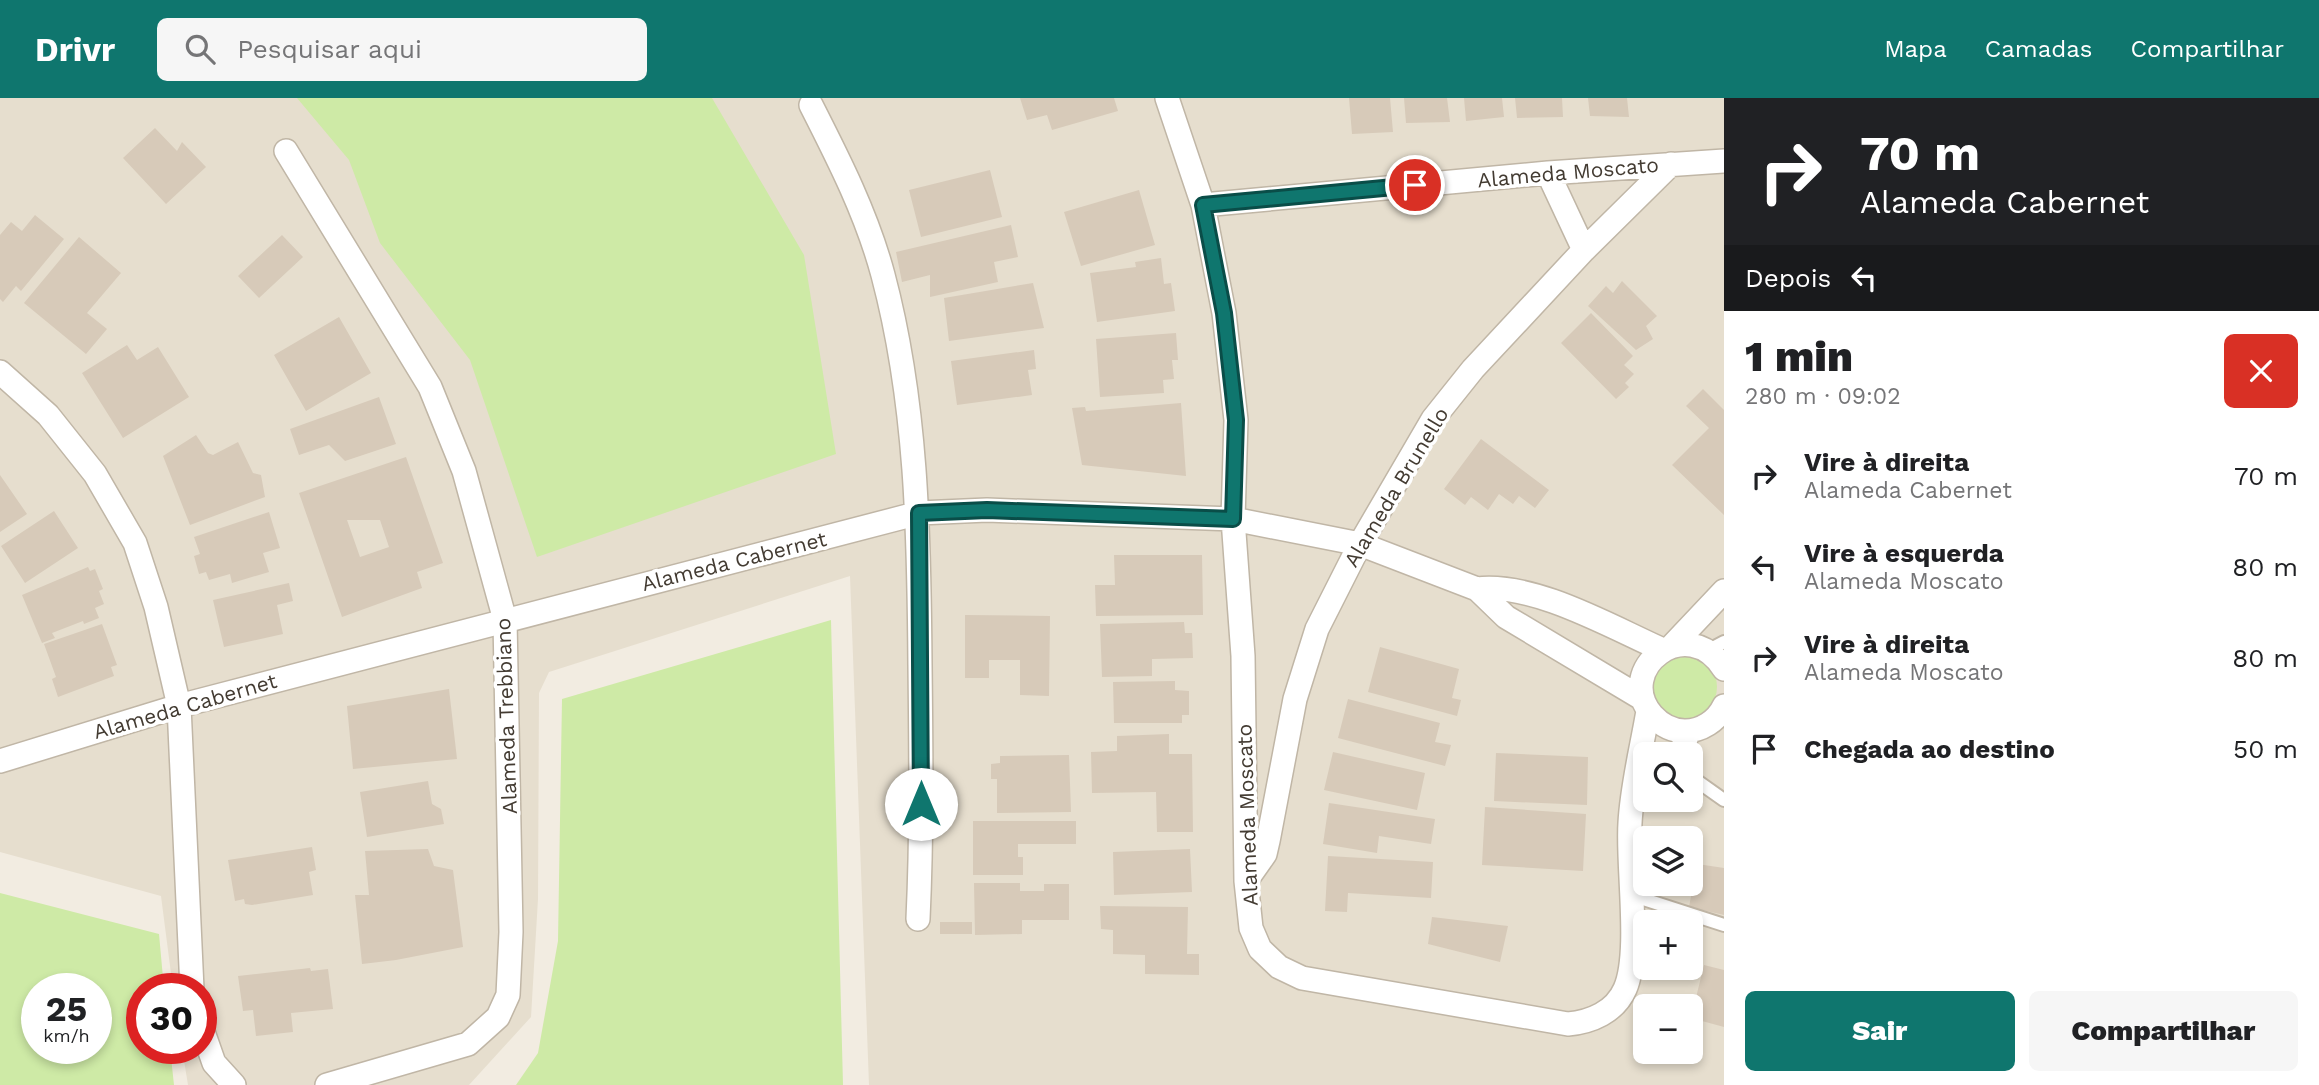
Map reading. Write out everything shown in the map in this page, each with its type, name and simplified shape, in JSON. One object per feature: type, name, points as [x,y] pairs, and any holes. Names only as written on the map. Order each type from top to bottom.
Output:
[{"type":"street","name":"Alameda Moscato","points":[[1167,98],[1203,205],[1224,313],[1236,420],[1233,519],[1243,656],[1246,881],[1251,928],[1260,949],[1279,967],[1302,978],[1568,1024],[1583,1023],[1615,1005],[1625,989],[1630,964],[1630,822],[1646,705],[1643,676],[1647,666],[1668,648]]},
{"type":"street","points":[[811,105],[855,193],[883,274],[905,372],[919,513],[921,856],[918,919]]},
{"type":"street","name":"Alameda Trebbiano","points":[[286,151],[430,387],[464,471],[505,620],[511,932],[508,995],[498,1017],[468,1044],[327,1085]]},
{"type":"street","name":"Alameda Moscato","points":[[1203,205],[1548,173],[1724,161]]},
{"type":"street","name":"Alameda Brunello","points":[[1246,881],[1265,854],[1295,699],[1317,629],[1360,544],[1433,419],[1473,369],[1584,250],[1671,164]]},
{"type":"street","points":[[1548,173],[1584,250]]},
{"type":"street","points":[[0,372],[48,415],[95,474],[135,543],[156,607],[179,706],[191,973]]},
{"type":"street","name":"Alameda Cabernet","points":[[0,761],[179,706],[919,513],[987,510],[1233,519],[1360,544],[1477,589]]},
{"type":"street","points":[[1477,589],[1495,586],[1514,590],[1668,648],[1696,646],[1720,659]]},
{"type":"street","points":[[1477,589],[1506,617],[1646,705],[1666,727],[1712,723]]},
{"type":"street","points":[[1668,648],[1724,591]]},
{"type":"street","points":[[1692,742],[1712,723]]},
{"type":"street","points":[[1630,822],[1638,812]]},
{"type":"street","points":[[215,1064],[234,1085]]},
{"type":"lane","points":[[1666,727],[1670,742]]},
{"type":"lane","points":[[1703,785],[1724,800]]},
{"type":"lane","points":[[1631,895],[1724,925]]},
{"type":"shaded area","points":[[0,98],[1724,98],[1724,1085],[869,1085],[850,576],[549,672],[539,693],[538,899],[531,1017],[469,1085],[188,1085],[185,1064],[217,1064],[217,973],[171,973],[161,896],[0,852]]},
{"type":"green space","points":[[297,98],[712,98],[804,255],[836,454],[537,557],[470,360],[380,243],[349,160]]},
{"type":"green space","points":[[831,620],[843,1085],[516,1085],[538,1053],[558,941],[562,699]]},
{"type":"green space","points":[[1685,655],[1703,661],[1711,669],[1717,687],[1711,705],[1703,713],[1685,719],[1667,713],[1659,705],[1653,687],[1659,669],[1667,661]]},
{"type":"green space","points":[[0,893],[159,934],[163,973],[126,973],[126,1064],[172,1064],[174,1085],[0,1085]]},
{"type":"building","points":[[1020,98],[1114,98],[1118,111],[1052,130],[1047,115],[1027,120]]},
{"type":"building","points":[[1349,98],[1390,98],[1393,132],[1352,134]]},
{"type":"building","points":[[1404,98],[1447,98],[1450,122],[1406,123]]},
{"type":"building","points":[[1464,98],[1502,98],[1504,117],[1466,121]]},
{"type":"building","points":[[1515,98],[1562,98],[1563,117],[1517,118]]},
{"type":"building","points":[[1588,98],[1627,98],[1629,117],[1590,116]]},
{"type":"building","points":[[155,128],[177,151],[182,142],[206,167],[166,204],[123,158]]},
{"type":"building","points":[[990,170],[1002,217],[921,237],[909,190]]},
{"type":"building","points":[[1139,190],[1155,245],[1081,266],[1064,212]]},
{"type":"building","points":[[35,215],[64,239],[21,291],[16,286],[3,302],[0,299],[0,235],[11,222],[22,231]]},
{"type":"building","points":[[1011,225],[1018,257],[994,262],[998,282],[930,297],[930,275],[902,282],[896,252]]},
{"type":"building","points":[[282,235],[303,257],[259,298],[238,276]]},
{"type":"building","points":[[79,237],[121,273],[87,313],[107,329],[86,354],[24,303]]},
{"type":"building","points":[[1161,258],[1164,284],[1171,283],[1175,311],[1097,322],[1090,273],[1136,267],[1135,262]]},
{"type":"building","points":[[1622,281],[1657,316],[1646,326],[1653,339],[1636,350],[1588,306],[1606,286],[1613,293]]},
{"type":"building","points":[[1033,283],[1044,328],[949,341],[944,298]]},
{"type":"building","points":[[1591,313],[1633,356],[1624,365],[1634,374],[1625,383],[1629,387],[1616,399],[1561,343]]},
{"type":"building","points":[[339,317],[371,373],[306,411],[274,355]]},
{"type":"building","points":[[1176,333],[1178,360],[1172,360],[1174,379],[1163,380],[1164,393],[1100,397],[1096,339]]},
{"type":"building","points":[[127,345],[137,360],[158,347],[189,397],[123,438],[82,373]]},
{"type":"building","points":[[1034,350],[1036,369],[1028,370],[1032,395],[957,405],[951,361]]},
{"type":"building","points":[[1703,389],[1724,410],[1724,515],[1672,465],[1709,428],[1686,406]]},
{"type":"building","points":[[379,397],[396,444],[345,461],[329,445],[299,455],[290,429]]},
{"type":"building","points":[[1181,403],[1186,476],[1082,465],[1072,408],[1085,407],[1086,411]]},
{"type":"building","points":[[196,435],[208,453],[213,455],[238,442],[253,473],[261,475],[265,497],[190,525],[163,456]]},
{"type":"building","points":[[1481,439],[1549,490],[1535,508],[1519,496],[1513,504],[1499,494],[1488,510],[1471,497],[1465,505],[1444,489]]},
{"type":"building","points":[[406,457],[443,563],[417,572],[422,588],[342,617],[299,493]],"holes":[[[347,520],[380,520],[389,547],[360,557]]]},
{"type":"building","points":[[0,475],[27,514],[0,532]]},
{"type":"building","points":[[54,511],[78,548],[25,583],[1,546]]},
{"type":"building","points":[[269,512],[280,548],[263,553],[269,572],[232,583],[230,574],[209,580],[206,572],[199,574],[194,556],[200,554],[194,537]]},
{"type":"building","points":[[1114,555],[1202,555],[1203,615],[1096,616],[1095,585],[1115,585]]},
{"type":"building","points":[[88,567],[90,571],[95,569],[103,589],[99,591],[104,604],[95,608],[99,618],[52,633],[55,638],[42,643],[22,595]]},
{"type":"building","points":[[289,583],[293,601],[277,605],[283,634],[224,647],[213,600]]},
{"type":"building","points":[[965,615],[1050,616],[1049,696],[1020,695],[1020,660],[989,660],[989,678],[965,678]]},
{"type":"building","points":[[1184,622],[1185,633],[1192,633],[1193,658],[1152,659],[1152,676],[1102,677],[1100,624]]},
{"type":"building","points":[[102,624],[117,665],[111,667],[114,676],[58,697],[52,679],[56,677],[44,644]]},
{"type":"building","points":[[1380,647],[1459,669],[1452,698],[1461,700],[1457,716],[1368,692]]},
{"type":"building","points":[[1175,681],[1175,690],[1189,691],[1189,715],[1182,715],[1182,723],[1114,723],[1113,682]]},
{"type":"building","points":[[449,689],[457,759],[353,769],[347,706]]},
{"type":"building","points":[[1348,699],[1440,723],[1435,742],[1451,745],[1445,766],[1338,738]]},
{"type":"building","points":[[1169,734],[1169,754],[1192,754],[1193,832],[1157,832],[1156,792],[1092,793],[1091,752],[1117,751],[1117,736]]},
{"type":"building","points":[[1333,752],[1425,773],[1417,810],[1324,790]]},
{"type":"building","points":[[1496,753],[1588,757],[1587,805],[1494,801]]},
{"type":"building","points":[[1069,755],[1071,812],[997,813],[997,779],[991,779],[991,764],[1000,763],[1000,756]]},
{"type":"building","points":[[428,781],[432,804],[441,809],[444,824],[367,837],[360,792]]},
{"type":"building","points":[[1329,803],[1435,819],[1431,844],[1379,836],[1377,853],[1323,844]]},
{"type":"building","points":[[1485,807],[1586,814],[1583,871],[1482,865]]},
{"type":"building","points":[[973,821],[1076,821],[1076,844],[1018,844],[1018,857],[1023,857],[1023,875],[973,875]]},
{"type":"building","points":[[312,847],[316,870],[309,872],[313,895],[252,905],[245,904],[244,899],[235,901],[228,860]]},
{"type":"building","points":[[428,849],[434,866],[453,870],[463,947],[362,964],[355,895],[369,895],[365,851]]},
{"type":"building","points":[[1190,849],[1192,892],[1114,895],[1113,852]]},
{"type":"building","points":[[1328,856],[1433,862],[1431,898],[1348,893],[1347,912],[1325,911]]},
{"type":"building","points":[[1703,865],[1724,868],[1724,915],[1689,907],[1691,896],[1703,896]]},
{"type":"building","points":[[974,883],[1020,883],[1020,891],[1044,891],[1044,884],[1069,884],[1069,920],[1022,920],[1022,934],[975,935]]},
{"type":"building","points":[[1100,906],[1188,907],[1187,954],[1199,954],[1199,975],[1145,974],[1145,955],[1113,954],[1113,930],[1101,929]]},
{"type":"building","points":[[1432,917],[1508,926],[1500,962],[1428,944]]},
{"type":"building","points":[[940,922],[972,922],[972,934],[940,934]]},
{"type":"building","points":[[1704,965],[1724,970],[1724,1027],[1703,1021],[1703,994],[1697,994],[1700,980],[1703,980]]},
{"type":"building","points":[[310,968],[311,971],[328,969],[333,1009],[291,1013],[293,1032],[256,1036],[253,1010],[243,1011],[238,976]]},
{"type":"route","points":[[921,804],[919,513],[987,510],[1233,519],[1236,420],[1224,313],[1203,205],[1415,185]]}]
